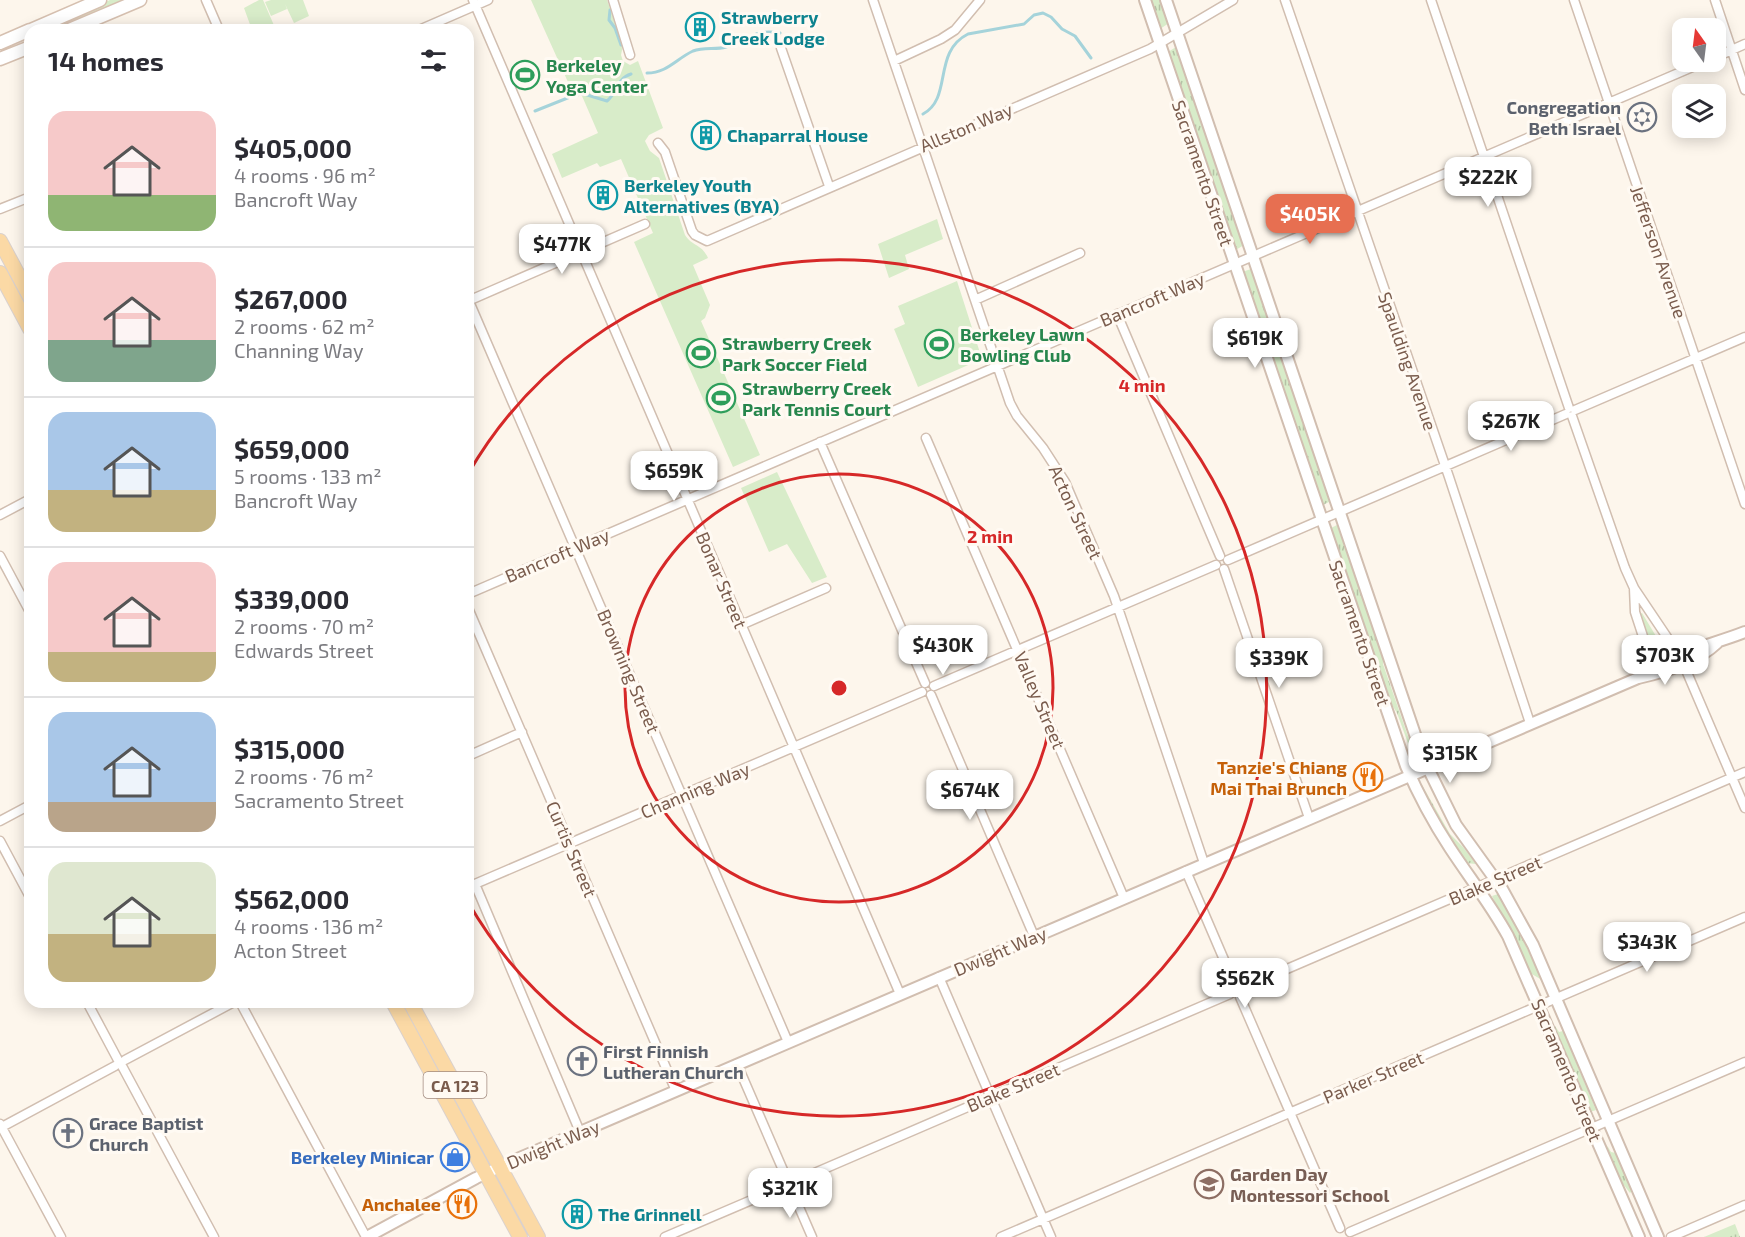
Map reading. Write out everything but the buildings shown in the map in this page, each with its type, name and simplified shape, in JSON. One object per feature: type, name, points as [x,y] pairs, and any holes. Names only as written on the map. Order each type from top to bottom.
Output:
[{"type":"main road","points":[[44,24],[100,0]]},
{"type":"main road","points":[[83,24],[140,0]]},
{"type":"main road","points":[[0,44],[24,33]]},
{"type":"main road","points":[[0,59],[24,49]]},
{"type":"main road","points":[[0,241],[5,262],[24,289]]},
{"type":"main road","points":[[0,273],[24,318]]},
{"type":"main road","name":"CA 123","points":[[396,1008],[520,1237]]},
{"type":"main road","name":"CA 123","points":[[413,1008],[538,1237]]},
{"type":"street","points":[[206,0],[216,24]]},
{"type":"street","points":[[431,24],[474,3],[488,0]]},
{"type":"street","points":[[613,0],[630,55]]},
{"type":"street","name":"Acton Street","points":[[873,0],[1013,409],[1057,467],[1065,482],[1118,608],[1204,863]]},
{"type":"street","name":"Sacramento Street","points":[[1145,0],[1410,775],[1444,838],[1508,936],[1639,1237]]},
{"type":"street","name":"Sacramento Street","points":[[1166,0],[1427,768],[1456,825],[1517,914],[1658,1237]]},
{"type":"street","name":"Allston Way","points":[[658,143],[665,152],[688,222],[695,235],[707,241],[828,186],[1159,44],[1233,0]]},
{"type":"street","name":"Spaulding Avenue","points":[[1285,0],[1445,466],[1530,723]]},
{"type":"street","points":[[1431,0],[1625,568],[1634,588],[1681,659],[1745,808]]},
{"type":"street","name":"Jefferson Avenue","points":[[1574,0],[1745,504]]},
{"type":"street","points":[[1715,0],[1745,90]]},
{"type":"street","points":[[894,61],[955,30],[976,1]]},
{"type":"street","name":"Bonar Street","points":[[474,3],[900,994]]},
{"type":"street","points":[[1726,53],[1745,44]]},
{"type":"street","points":[[781,48],[828,186]]},
{"type":"street","name":"Bancroft Way","points":[[474,591],[1680,72]]},
{"type":"street","points":[[0,209],[24,199]]},
{"type":"street","points":[[474,297],[645,224]]},
{"type":"street","points":[[975,300],[1080,254]]},
{"type":"street","name":"Browning Street","points":[[474,314],[788,1042]]},
{"type":"street","points":[[1117,314],[1222,563],[1309,818]]},
{"type":"street","name":"Channing Way","points":[[474,885],[1745,337]]},
{"type":"street","name":"Valley Street","points":[[926,438],[1124,897]]},
{"type":"street","points":[[820,442],[1034,936]]},
{"type":"street","points":[[0,514],[24,502]]},
{"type":"street","points":[[0,556],[24,601]]},
{"type":"street","points":[[741,625],[826,588]]},
{"type":"street","points":[[1634,588],[1635,612],[1653,667]]},
{"type":"street","name":"Curtis Street","points":[[474,622],[676,1091]]},
{"type":"street","name":"Dwight Way","points":[[1638,678],[1653,667],[1707,653],[1717,644],[1745,632]]},
{"type":"street","name":"Dwight Way","points":[[367,1237],[499,1167],[1530,723],[1638,678],[1657,674],[1681,659]]},
{"type":"street","points":[[474,753],[522,732]]},
{"type":"street","name":"Blake Street","points":[[1245,987],[1745,772]]},
{"type":"street","points":[[0,821],[24,808]]},
{"type":"street","points":[[0,841],[24,886]]},
{"type":"street","points":[[1186,871],[1234,983]]},
{"type":"street","points":[[474,893],[580,1132]]},
{"type":"street","name":"Parker Street","points":[[1001,1237],[1745,917]]},
{"type":"street","points":[[939,977],[1051,1237]]},
{"type":"street","points":[[1234,983],[1240,983],[1245,987],[1240,997],[1235,998],[1230,994],[1230,988],[1234,983]]},
{"type":"street","name":"Blake Street","points":[[796,1181],[1230,994]]},
{"type":"street","points":[[1240,997],[1340,1228]]},
{"type":"street","points":[[90,1008],[213,1237]]},
{"type":"street","points":[[61,1237],[1,1126],[223,1008]]},
{"type":"street","points":[[243,1008],[367,1237]]},
{"type":"street","points":[[1340,1228],[1345,1227],[1350,1234],[1591,1127],[1745,1062]]},
{"type":"street","points":[[737,1064],[786,1177]]},
{"type":"street","points":[[786,1177],[792,1177],[796,1181],[796,1187],[792,1191],[786,1191],[782,1187],[782,1180],[786,1177]]},
{"type":"street","points":[[665,1237],[782,1187]]},
{"type":"street","points":[[792,1191],[812,1237]]},
{"type":"street","points":[[1671,1237],[1745,1205]]},
{"type":"street","points":[[1336,1237],[1340,1228]]},
{"type":"green space","points":[[110,0],[123,0],[71,24],[55,24]]},
{"type":"green space","points":[[263,0],[273,24],[250,24],[244,8]]},
{"type":"green space","points":[[303,0],[309,16],[294,23],[285,4],[287,9],[271,16],[265,2]]},
{"type":"green space","points":[[531,0],[607,0],[623,45],[621,55],[623,61],[630,65],[638,61],[663,128],[649,135],[645,141],[650,151],[659,158],[685,235],[703,250],[708,258],[693,265],[710,305],[705,318],[701,321],[760,455],[733,467],[634,242],[653,233],[621,159],[600,167],[597,163],[562,178],[552,154],[598,133],[579,89],[572,91]]},
{"type":"green space","points":[[1148,0],[1161,0],[1169,23],[1160,29]]},
{"type":"green space","points":[[1176,47],[1244,245],[1234,251],[1168,52]]},
{"type":"green space","points":[[937,219],[943,239],[905,255],[909,269],[889,278],[878,244]]},
{"type":"green space","points":[[1251,269],[1331,501],[1321,506],[1242,272]]},
{"type":"green space","name":"Berkeley Lawn Bowling Club","points":[[957,281],[982,359],[918,387],[894,329],[905,324],[898,306]]},
{"type":"green space","points":[[777,472],[827,577],[812,583],[787,544],[769,552],[741,488]]},
{"type":"green space","points":[[1337,525],[1383,657],[1383,664],[1411,745],[1409,746],[1397,713],[1387,697],[1329,529]]},
{"type":"green space","points":[[1642,613],[1665,651],[1654,656],[1640,614]]},
{"type":"green space","points":[[1422,785],[1450,834],[1476,864],[1465,863],[1420,786]]},
{"type":"green space","points":[[1498,894],[1513,919],[1542,980],[1530,973],[1492,896]]},
{"type":"green space","points":[[1555,1026],[1559,1032],[1563,1031],[1596,1110],[1590,1112],[1553,1027]]},
{"type":"green space","points":[[1604,1144],[1611,1152],[1616,1153],[1632,1191],[1630,1193],[1620,1180]]},
{"type":"green space","points":[[1735,1224],[1740,1237],[1704,1237]]},
{"type":"waterway","points":[[610,10],[609,20],[615,28],[621,45]]},
{"type":"waterway","points":[[923,114],[932,107],[938,97],[950,52],[957,42],[968,34],[1024,24],[1034,15],[1043,13],[1051,17],[1062,29],[1075,36],[1091,58]]},
{"type":"waterway","points":[[647,73],[660,71],[693,51],[726,47],[763,32],[780,33]]},
{"type":"waterway","points":[[535,111],[575,95],[584,94],[607,101],[620,82],[631,74]]},
{"type":"place","name":"Strawberry Creek Lodge","points":[[700,27]]},
{"type":"place","name":"Berkeley Yoga Center","points":[[525,75]]},
{"type":"place","name":"Congregation Beth Israel","points":[[1642,117]]},
{"type":"place","name":"Chaparral House","points":[[706,135]]},
{"type":"place","name":"Berkeley Youth Alternatives (BYA)","points":[[603,195]]},
{"type":"place","name":"Berkeley Lawn Bowling Club","points":[[939,344]]},
{"type":"place","name":"Strawberry Creek Park Soccer Field","points":[[701,353]]},
{"type":"place","name":"Strawberry Creek Park Tennis Court","points":[[721,398]]},
{"type":"place","name":"Tanzie's Chiang Mai Thai Brunch","points":[[1368,777]]},
{"type":"place","name":"First Finnish Lutheran Church","points":[[582,1061]]},
{"type":"place","name":"Grace Baptist Church","points":[[68,1133]]},
{"type":"place","name":"Berkeley Minicar","points":[[455,1157]]},
{"type":"place","name":"Garden Day Montessori School","points":[[1209,1184]]},
{"type":"place","name":"Anchalee","points":[[462,1204]]},
{"type":"place","name":"The Grinnell","points":[[577,1214]]}]
